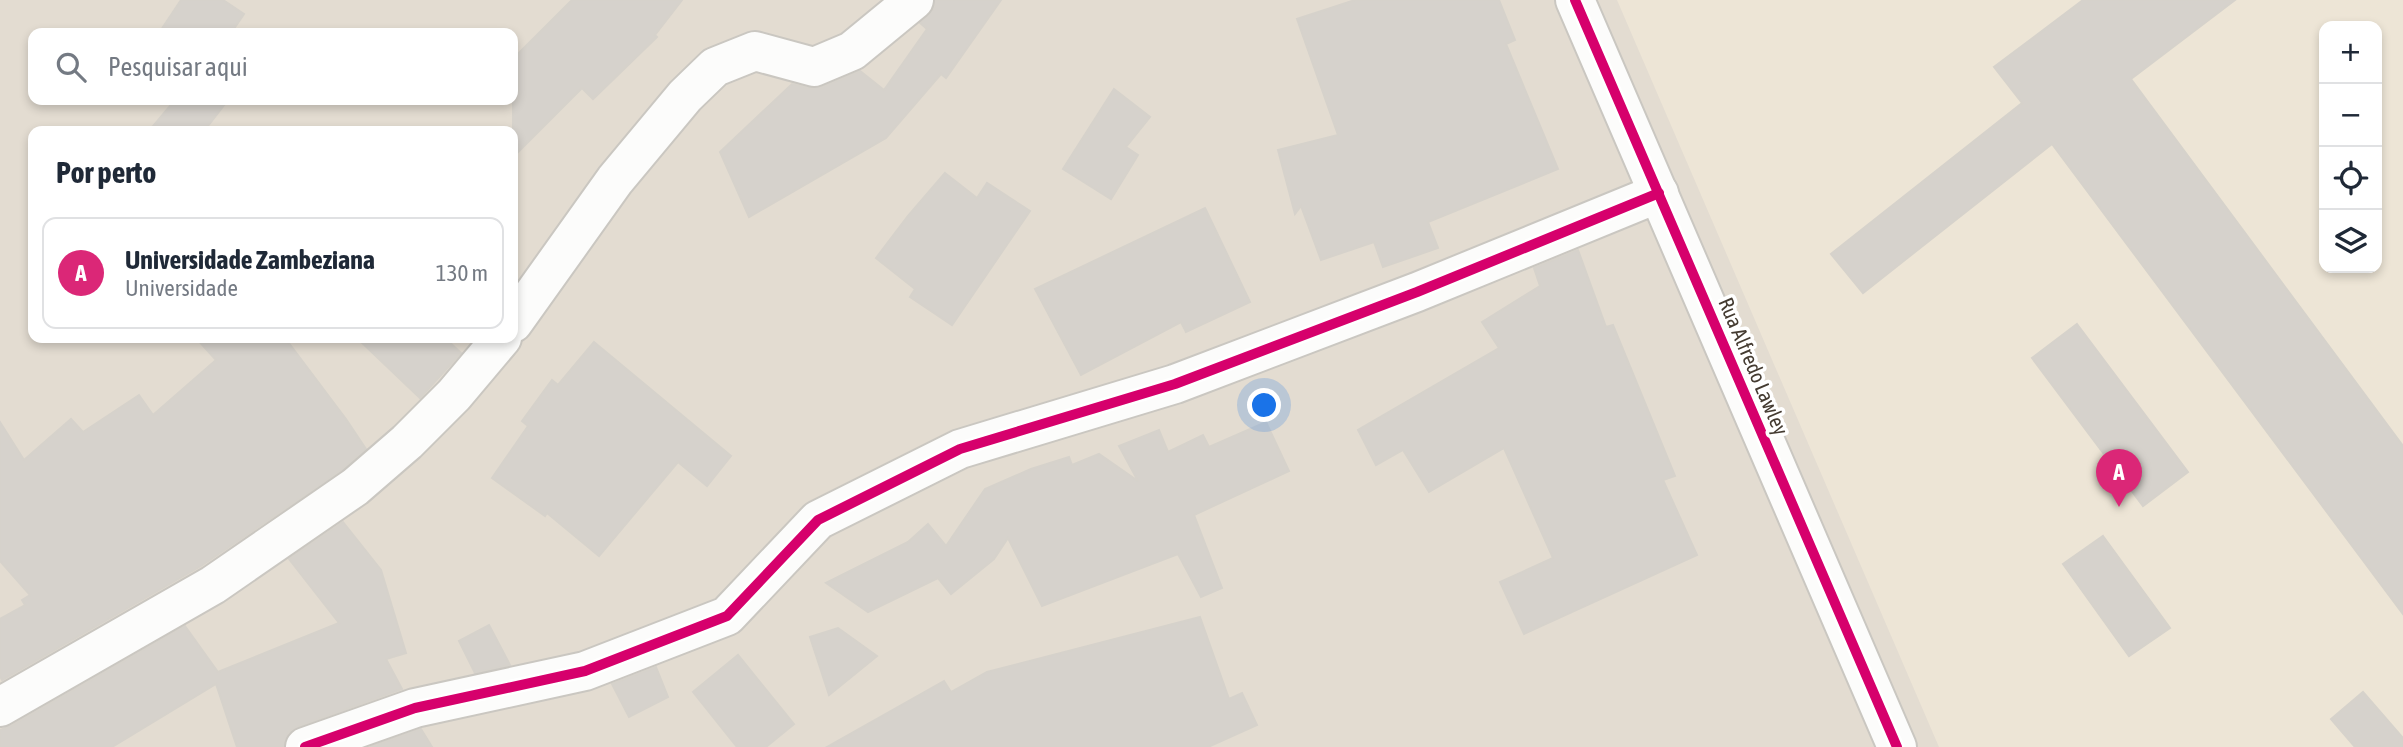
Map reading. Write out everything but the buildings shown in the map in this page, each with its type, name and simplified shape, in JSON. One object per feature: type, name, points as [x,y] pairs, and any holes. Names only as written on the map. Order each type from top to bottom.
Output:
[{"type":"street","points":[[518,316],[615,180],[685,96],[715,67],[755,51],[814,66],[852,51],[914,0]]},
{"type":"street","name":"Rua Alfredo Lawley","points":[[1576,0],[1897,747]]},
{"type":"street","points":[[306,747],[415,708],[585,671],[727,617],[818,520],[960,449],[1175,384],[1417,292],[1659,193]]},
{"type":"street","points":[[0,707],[213,585],[355,487],[407,442],[454,394],[498,343]]},
{"type":"shaded area","points":[[0,0],[2403,0],[2403,747],[0,747]]},
{"type":"shaded area","points":[[1617,0],[2403,0],[2403,747],[1939,747]]},
{"type":"cycle path","points":[[1575,0],[1897,747]]},
{"type":"cycle path","points":[[305,747],[415,708],[585,671],[727,616],[818,520],[960,449],[1175,384],[1417,292],[1659,193]]},
{"type":"place","name":"Universidade Zambeziana","points":[[2119,507]]}]
